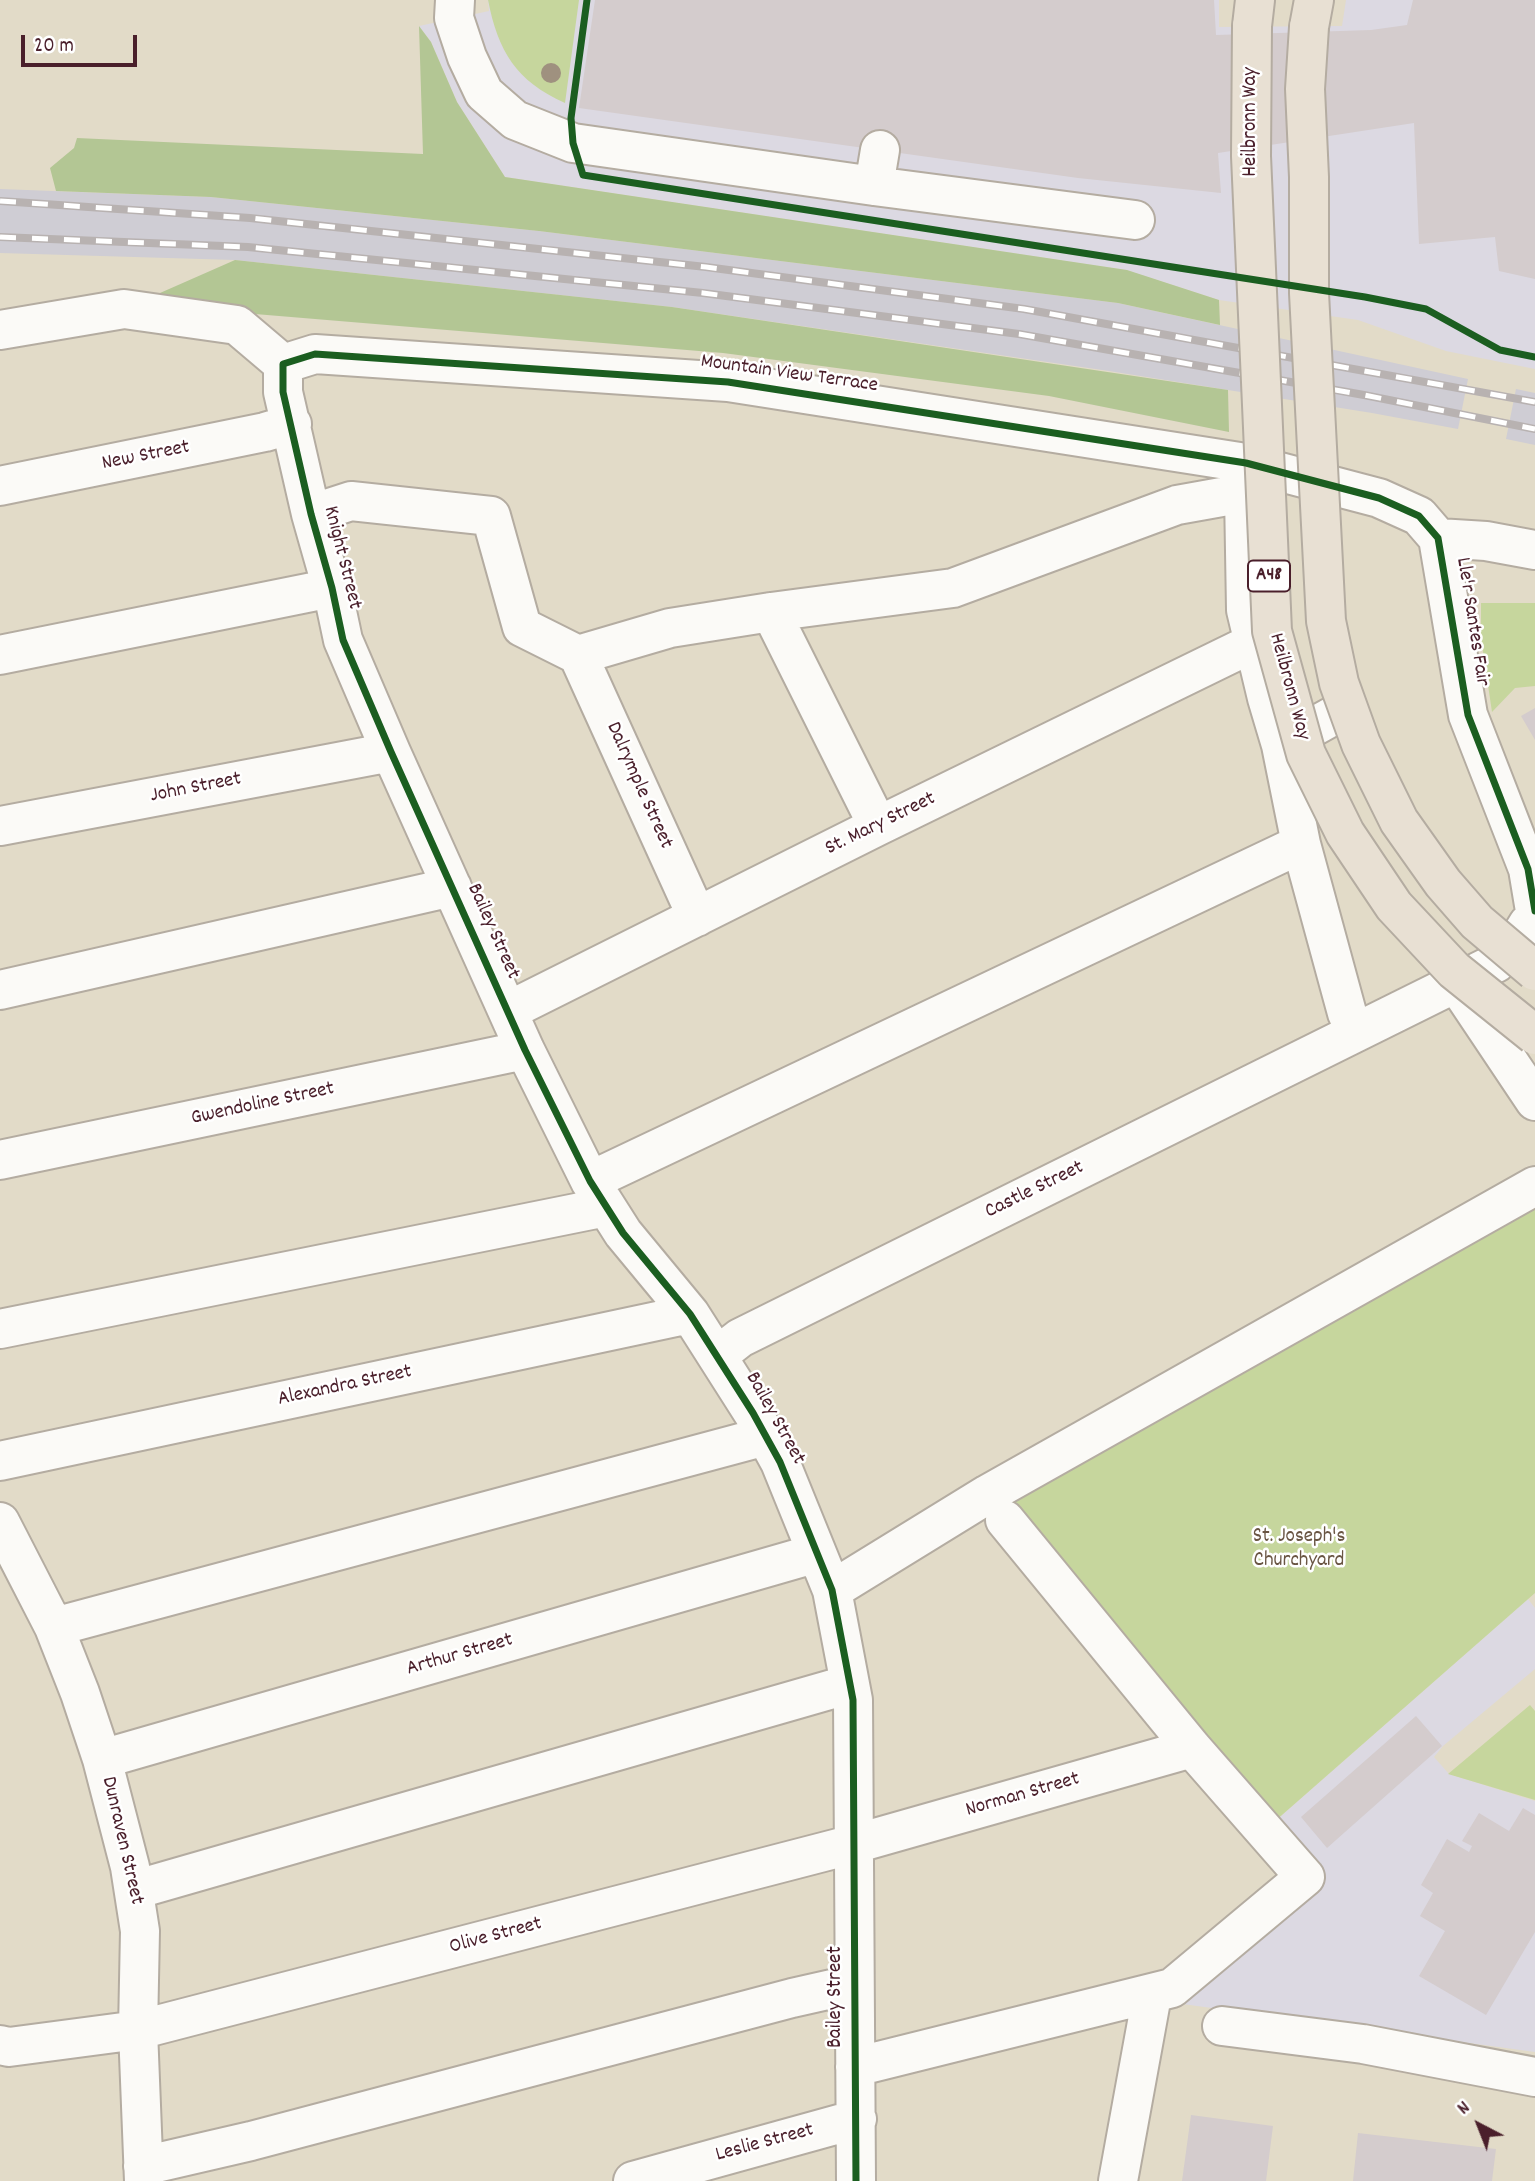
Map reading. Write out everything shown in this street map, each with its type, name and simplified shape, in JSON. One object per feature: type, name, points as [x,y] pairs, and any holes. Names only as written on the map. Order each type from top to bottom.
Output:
[{"type":"main road","name":"Heilbronn Way","points":[[1254,13],[1251,156],[1272,631],[1306,754],[1345,833],[1395,906],[1454,970],[1535,1035]]},
{"type":"main road","points":[[1311,13],[1305,89],[1309,177],[1309,293],[1326,621],[1339,683],[1361,744],[1399,821],[1443,883],[1476,922],[1535,971]]},
{"type":"street","points":[[454,0],[454,18],[467,57],[484,93],[515,120],[573,143],[877,168],[1135,220]]},
{"type":"street","points":[[0,330],[124,309],[237,325],[283,365]]},
{"type":"street","name":"Mountain View Terrace","points":[[283,365],[315,354],[728,382],[1245,478]]},
{"type":"street","name":"Knight Street","points":[[283,365],[283,392],[343,640],[391,752]]},
{"type":"street","name":"New Street","points":[[0,486],[265,432],[292,424]]},
{"type":"street","points":[[311,514],[351,501],[491,516],[522,627],[579,655],[670,628],[953,588],[1245,478],[1246,610],[1281,745],[1301,844],[1347,1013],[1356,1031]]},
{"type":"street","name":"Lle'r Santes Fair","points":[[1245,478],[1379,498],[1419,516],[1438,538],[1468,715],[1528,869],[1535,912],[1520,937],[1496,963],[1356,1031]]},
{"type":"street","points":[[1438,538],[1486,541],[1535,550]]},
{"type":"street","points":[[0,654],[332,588]]},
{"type":"street","points":[[771,612],[878,826]]},
{"type":"street","name":"St. Mary Street","points":[[508,1011],[1255,642]]},
{"type":"street","name":"Dalrymple Street","points":[[579,655],[696,917]]},
{"type":"street","points":[[1281,745],[1331,717]]},
{"type":"street","name":"John Street","points":[[0,826],[391,752]]},
{"type":"street","name":"Bailey Street","points":[[391,752],[525,1050],[598,1194],[623,1233],[690,1314],[766,1436],[790,1485],[832,1590],[853,1700],[856,2181]]},
{"type":"street","points":[[0,1329],[598,1194],[1301,844]]},
{"type":"street","points":[[0,990],[452,887]]},
{"type":"street","points":[[1456,983],[1535,1101]]},
{"type":"street","name":"Castle Street","points":[[717,1356],[740,1338],[1356,1031]]},
{"type":"street","name":"Gwendoline Street","points":[[0,1160],[525,1050]]},
{"type":"street","points":[[832,1590],[988,1494],[1535,1186]]},
{"type":"street","name":"Alexandra Street","points":[[0,1461],[690,1314]]},
{"type":"street","points":[[54,1627],[766,1436]]},
{"type":"street","points":[[855,2067],[1172,1989],[1305,1877],[1192,1748],[1005,1520]]},
{"type":"street","name":"Dunraven Street","points":[[0,1522],[54,1627],[102,1759],[130,1867],[140,1931],[138,2030],[144,2174]]},
{"type":"street","name":"Arthur Street","points":[[102,1759],[817,1553]]},
{"type":"street","points":[[134,1890],[850,1684]]},
{"type":"street","name":"Norman Street","points":[[854,1844],[1192,1748]]},
{"type":"street","name":"Olive Street","points":[[0,2045],[138,2030],[854,1844]]},
{"type":"street","points":[[144,2174],[251,2141],[854,1984]]},
{"type":"street","points":[[1118,2181],[1152,1995]]},
{"type":"street","points":[[1222,2026],[1363,2044],[1535,2077]]},
{"type":"street","name":"Leslie Street","points":[[633,2181],[857,2119]]},
{"type":"shaded area","points":[[488,0],[1219,0],[1219,27],[1342,26],[1346,0],[1535,0],[1535,369],[1446,351],[1358,320],[1219,300],[1126,270],[505,177],[457,102],[431,42],[419,26],[489,11]]},
{"type":"shaded area","points":[[0,189],[211,197],[539,231],[1118,303],[1468,379],[1458,429],[1109,371],[672,307],[235,260],[0,253]]},
{"type":"shaded area","points":[[1516,389],[1535,393],[1535,445],[1506,439]]},
{"type":"shaded area","points":[[1528,1599],[1535,1608],[1535,1669],[1443,1746],[1434,1757],[1449,1774],[1535,1801],[1535,2052],[1175,2003],[1322,1882],[1274,1822]]},
{"type":"green space","points":[[488,0],[579,0],[565,103],[534,85],[512,62],[497,35]]},
{"type":"green space","points":[[419,26],[431,42],[457,102],[505,177],[1127,270],[1219,300],[1220,325],[1118,303],[539,231],[211,197],[56,191],[50,168],[74,148],[77,138],[423,154]]},
{"type":"green space","points":[[235,260],[672,307],[1228,390],[1229,432],[1049,396],[723,353],[135,304]]},
{"type":"green space","points":[[1481,603],[1535,603],[1535,686],[1515,688],[1492,712],[1481,638]]},
{"type":"green space","name":"St. Joseph's Churchyard","points":[[1535,1197],[1535,1593],[1274,1822],[1007,1500]]},
{"type":"green space","points":[[1530,1705],[1535,1711],[1535,1800],[1448,1774]]},
{"type":"building","points":[[595,0],[1214,0],[1216,35],[1371,30],[1407,25],[1413,0],[1535,0],[1535,279],[1499,271],[1495,237],[1419,244],[1414,123],[1218,153],[1221,193],[1078,178],[579,108]]},
{"type":"building","points":[[1535,708],[1535,740],[1521,716]]},
{"type":"building","points":[[1416,1716],[1442,1746],[1327,1848],[1301,1817]]},
{"type":"building","points":[[1523,1808],[1535,1815],[1535,1932],[1486,2015],[1419,1976],[1445,1931],[1420,1916],[1433,1893],[1421,1885],[1447,1839],[1469,1852],[1472,1846],[1462,1841],[1479,1813],[1509,1831]]},
{"type":"building","points":[[1191,2115],[1273,2126],[1266,2181],[1182,2181]]},
{"type":"building","points":[[1358,2133],[1496,2149],[1492,2181],[1353,2181]]},
{"type":"railway","points":[[0,201],[250,218],[706,267],[1024,309],[1535,402]]},
{"type":"railway","points":[[0,237],[248,247],[703,293],[1019,334],[1364,395],[1535,429]]},
{"type":"cycle path","points":[[587,0],[571,118],[573,143],[583,175],[1365,297],[1426,309],[1500,350],[1535,357]]},
{"type":"cycle path","points":[[856,2181],[853,1700],[832,1590],[780,1462],[753,1413],[690,1314],[623,1233],[590,1181],[525,1050],[391,752],[343,640],[283,392],[283,364],[315,354],[728,382],[1246,463],[1379,498],[1419,516],[1438,538],[1468,715],[1528,869],[1535,911]]}]
